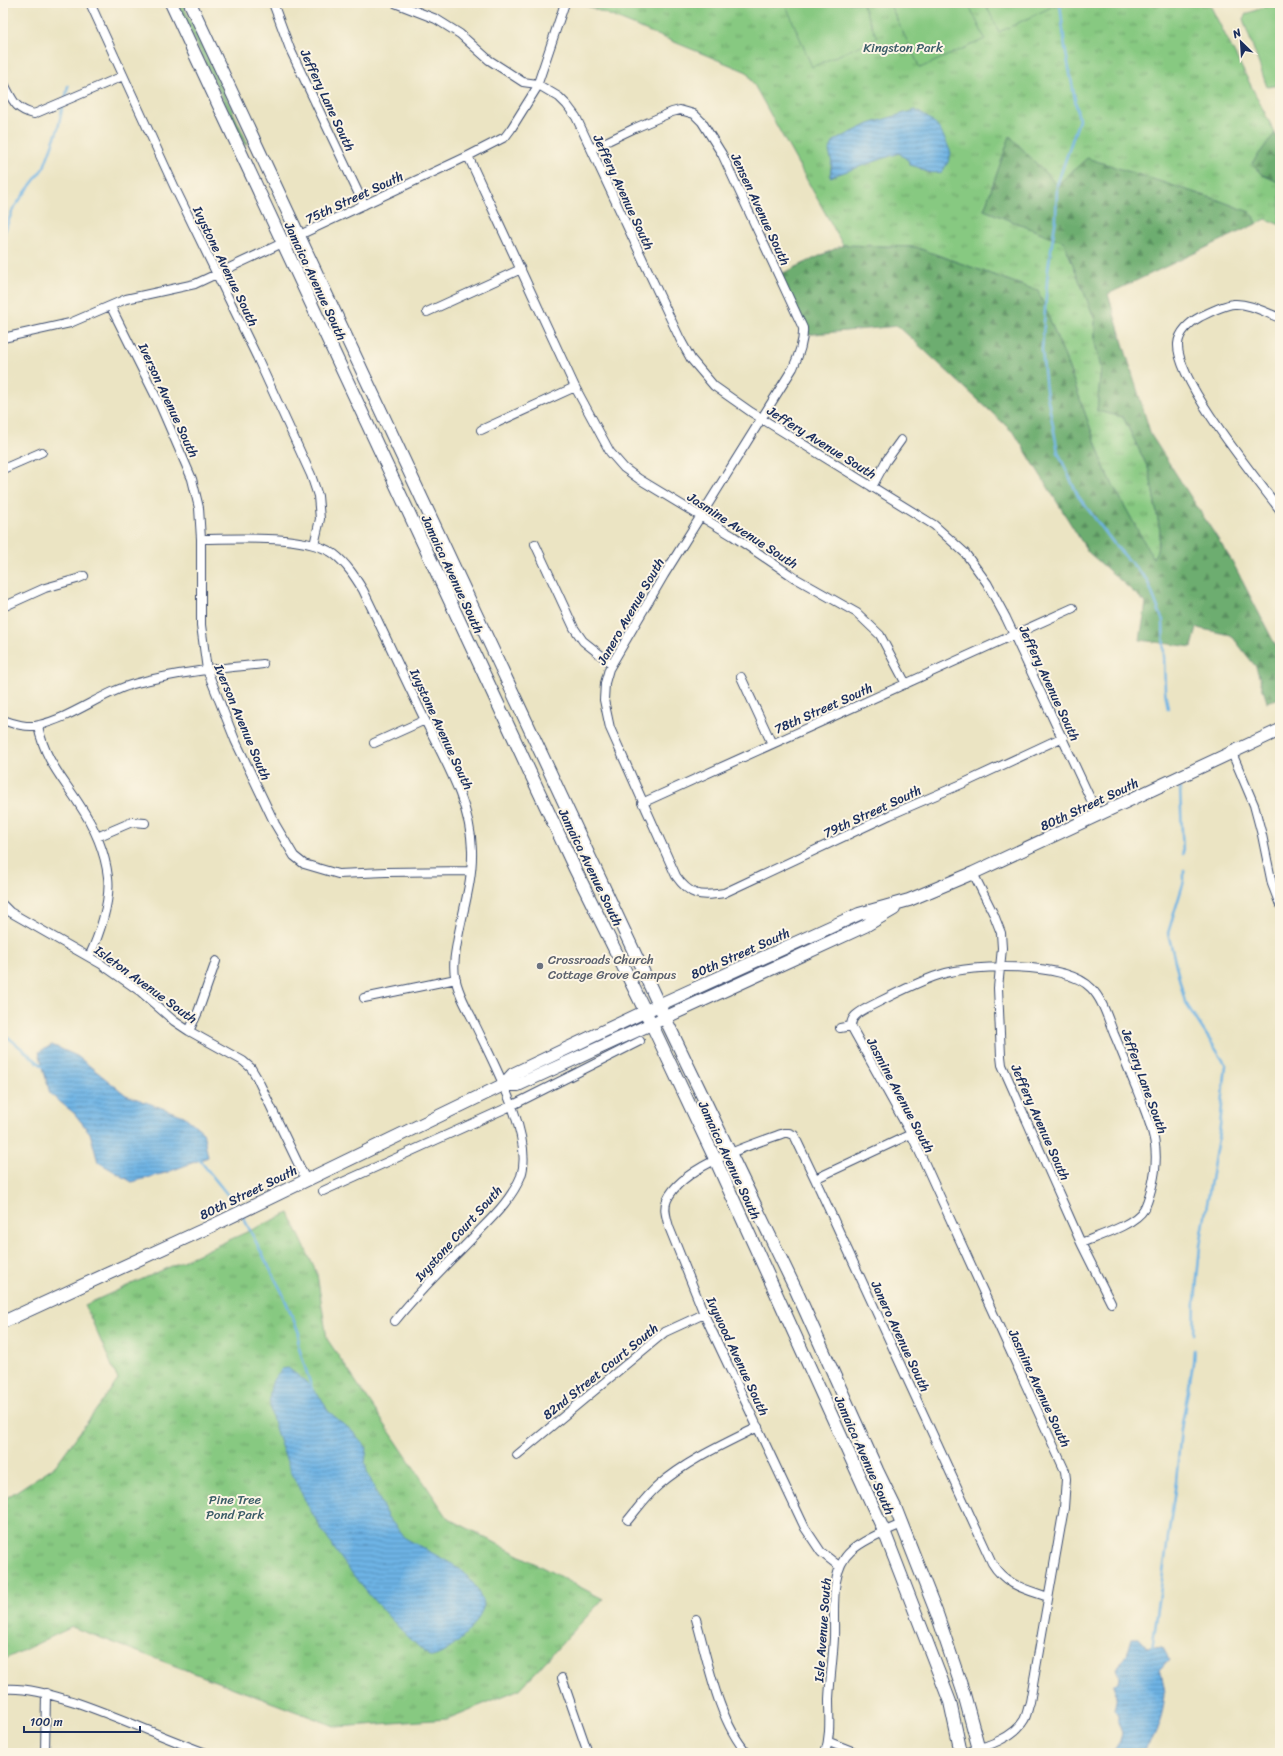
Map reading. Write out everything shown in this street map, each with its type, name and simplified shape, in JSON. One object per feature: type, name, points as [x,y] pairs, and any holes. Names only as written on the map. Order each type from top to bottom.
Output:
[{"type":"main road","name":"Jamaica Avenue South","points":[[171,3],[572,861],[716,1161],[884,1531],[950,1702],[961,1753]]},
{"type":"main road","name":"Jamaica Avenue South","points":[[190,3],[665,1018],[731,1152],[795,1288],[902,1524],[937,1614],[964,1694],[980,1751]]},
{"type":"main road","name":"80th Street South","points":[[3,1322],[218,1223],[503,1085],[513,1074],[645,1011],[860,914],[908,900],[973,873],[1280,730]]},
{"type":"main road","name":"80th Street South","points":[[503,1085],[518,1085],[652,1025],[865,926],[908,900]]},
{"type":"street","name":"Ivystone Avenue South","points":[[90,3],[174,186],[257,357],[311,475],[318,496],[320,519],[314,545]]},
{"type":"street","name":"Jeffery Lane South","points":[[273,3],[290,49],[364,205]]},
{"type":"street","points":[[394,3],[436,19],[460,34],[489,60],[523,82],[537,84]]},
{"type":"street","name":"75th Street South","points":[[3,338],[70,323],[111,307],[126,299],[195,284],[468,156],[505,137],[524,109],[537,84],[566,3]]},
{"type":"street","points":[[3,82],[17,107],[22,112],[34,114],[123,76]]},
{"type":"street","name":"Jeffery Avenue South","points":[[537,84],[567,105],[576,117],[680,339],[691,359],[714,386],[762,419],[934,525],[965,553],[987,583],[1014,634],[1098,815]]},
{"type":"street","name":"Jensen Avenue South","points":[[591,149],[635,128],[680,110],[694,114],[714,138],[804,328],[804,336],[800,354],[762,419]]},
{"type":"street","name":"Jasmine Avenue South","points":[[468,156],[576,387],[610,452],[624,468],[639,478],[702,516],[795,578],[844,605],[869,623],[880,635],[906,684]]},
{"type":"street","points":[[427,312],[521,269]]},
{"type":"street","points":[[1280,318],[1246,306],[1235,304],[1228,305],[1190,323],[1182,332],[1178,344],[1180,359],[1208,413],[1280,510]]},
{"type":"street","name":"Iverson Avenue South","points":[[111,307],[160,405],[192,478],[200,508],[201,624],[207,670],[235,740],[275,824],[294,856],[304,864],[338,874],[470,871]]},
{"type":"street","points":[[481,430],[576,387]]},
{"type":"street","name":"Janero Avenue South","points":[[690,892],[676,876],[642,803],[606,716],[604,700],[605,683],[612,664],[762,419]]},
{"type":"street","points":[[872,487],[886,461],[901,440]]},
{"type":"street","points":[[3,469],[42,452]]},
{"type":"street","name":"Ivystone Avenue South","points":[[201,538],[295,541],[314,545],[334,554],[352,573],[366,597],[450,770],[471,831],[472,852],[470,871],[454,962],[456,979],[462,996],[503,1085]]},
{"type":"street","points":[[535,544],[574,628],[583,640],[612,664]]},
{"type":"street","points":[[3,607],[45,588],[84,576]]},
{"type":"street","name":"78th Street South","points":[[642,803],[1073,608]]},
{"type":"street","points":[[3,720],[9,723],[38,726],[80,710],[110,692],[137,683],[207,670],[263,664]]},
{"type":"street","points":[[741,677],[772,744]]},
{"type":"street","points":[[374,743],[425,720]]},
{"type":"street","points":[[38,726],[48,759],[79,804],[97,837],[106,865],[108,888],[102,924],[98,938],[89,957]]},
{"type":"street","name":"79th Street South","points":[[690,892],[709,895],[724,893],[890,815],[964,783],[1063,737]]},
{"type":"street","points":[[1232,753],[1254,805],[1272,884],[1280,905]]},
{"type":"street","points":[[97,837],[132,822],[145,823]]},
{"type":"street","name":"Jeffery Avenue South","points":[[973,873],[994,915],[1000,933],[1002,948],[998,988],[1002,1064],[1081,1243],[1111,1303]]},
{"type":"street","name":"Isleton Avenue South","points":[[3,904],[10,912],[89,957],[141,992],[174,1021],[189,1031],[243,1061],[251,1068],[306,1180]]},
{"type":"street","points":[[189,1031],[198,1012],[216,961]]},
{"type":"street","name":"Jeffery Lane South","points":[[851,1026],[851,1022],[855,1016],[865,1009],[939,975],[964,968],[1000,967],[1056,971],[1072,975],[1082,980],[1092,988],[1104,1008],[1150,1122],[1157,1151],[1156,1169],[1144,1210],[1130,1222],[1081,1243]]},
{"type":"street","points":[[364,998],[456,979]]},
{"type":"street","points":[[840,1028],[851,1026]]},
{"type":"street","name":"Jasmine Avenue South","points":[[851,1026],[911,1134],[1065,1471],[1066,1479],[1064,1508],[1030,1702],[1024,1720],[1015,1731],[980,1751],[965,1753]]},
{"type":"street","points":[[323,1190],[511,1106],[640,1041]]},
{"type":"street","name":"Ivystone Court South","points":[[395,1321],[410,1302],[448,1265],[502,1207],[515,1188],[522,1174],[522,1151],[519,1126],[503,1085]]},
{"type":"street","name":"Janero Avenue South","points":[[716,1161],[731,1152],[784,1133],[794,1135],[992,1563],[998,1573],[1016,1586],[1048,1596]]},
{"type":"street","points":[[815,1179],[911,1134]]},
{"type":"street","name":"Ivywood Avenue South","points":[[716,1161],[686,1177],[675,1188],[666,1202],[666,1214],[669,1228],[704,1314],[805,1528],[820,1552],[840,1567]]},
{"type":"street","name":"82nd Street Court South","points":[[517,1455],[665,1332],[704,1314]]},
{"type":"street","points":[[628,1520],[658,1486],[672,1475],[712,1450],[758,1427]]},
{"type":"street","name":"Isle Avenue South","points":[[825,1753],[829,1742],[834,1638],[834,1602],[840,1567],[851,1551],[884,1531],[902,1524]]},
{"type":"street","points":[[696,1619],[724,1716],[739,1744],[747,1753]]},
{"type":"street","points":[[562,1678],[588,1753]]},
{"type":"street","points":[[3,1689],[11,1688],[46,1693],[100,1710],[206,1753]]},
{"type":"street","points":[[45,1753],[46,1693]]},
{"type":"street","points":[[829,1742],[857,1753]]},
{"type":"green space","points":[[177,3],[182,3],[248,144],[245,145]]},
{"type":"green space","name":"Kingston Park","points":[[580,3],[1209,3],[1275,133],[1252,163],[1261,174],[1280,183],[1280,225],[1266,219],[1256,224],[1252,213],[1218,200],[1087,159],[1057,185],[1010,137],[984,210],[1064,242],[1095,320],[1095,343],[1101,368],[1097,411],[1123,417],[1149,470],[1160,531],[1157,551],[1153,559],[1106,472],[1065,357],[1038,291],[915,247],[843,245],[747,72]],"holes":[[[915,110],[930,174],[916,166],[909,165],[909,161],[899,153],[830,176],[834,141],[870,124]]]},
{"type":"green space","points":[[785,3],[862,3],[877,38],[812,67]]},
{"type":"green space","points":[[889,3],[968,3],[985,39],[920,68]]},
{"type":"green space","points":[[985,3],[1060,3],[999,32]]},
{"type":"green space","points":[[1275,3],[1280,3],[1280,85],[1267,87],[1243,19],[1246,14]]},
{"type":"green space","points":[[1275,133],[1280,143],[1280,183],[1261,174],[1252,163]]},
{"type":"green space","points":[[1010,136],[1057,185],[1087,158],[1218,200],[1252,213],[1256,224],[1108,294],[1151,435],[1232,561],[1280,654],[1280,698],[1267,702],[1256,667],[1231,635],[1197,628],[1192,647],[1140,640],[1146,603],[1088,552],[1015,434],[898,326],[804,335],[779,275],[843,245],[915,247],[1038,291],[1065,357],[1106,472],[1153,558],[1157,551],[1160,531],[1149,470],[1123,417],[1097,411],[1101,368],[1095,343],[1095,320],[1064,242],[984,210]]},
{"type":"green space","name":"Pine Tree Pond Park","points":[[289,1213],[317,1274],[327,1339],[448,1518],[603,1599],[520,1689],[447,1719],[337,1727],[72,1627],[3,1660],[3,1500],[55,1466],[118,1380],[85,1305]]},
{"type":"water","points":[[915,110],[938,127],[948,145],[951,153],[942,172],[927,172],[918,167],[909,165],[909,161],[899,153],[830,177],[832,163],[829,151],[834,141],[869,124]]},
{"type":"water","points":[[52,1045],[77,1056],[126,1095],[184,1116],[203,1132],[208,1157],[165,1173],[132,1182],[98,1162],[90,1133],[74,1113],[50,1094],[39,1052]]},
{"type":"water","points":[[288,1368],[305,1381],[321,1398],[328,1411],[352,1431],[367,1448],[365,1462],[367,1472],[387,1516],[405,1538],[461,1569],[476,1587],[484,1605],[481,1613],[464,1637],[440,1654],[432,1657],[428,1655],[404,1633],[381,1608],[338,1554],[302,1495],[288,1465],[277,1434],[270,1403],[270,1390],[274,1379],[282,1369]]},
{"type":"water","points":[[1132,1638],[1139,1638],[1147,1647],[1163,1648],[1169,1659],[1160,1669],[1165,1690],[1163,1708],[1154,1737],[1144,1750],[1138,1753],[1113,1753],[1120,1742],[1122,1733],[1118,1722],[1118,1716],[1114,1710],[1117,1696],[1113,1685],[1118,1682],[1119,1677],[1116,1667],[1127,1656]]},
{"type":"waterway","points":[[1060,3],[1065,48],[1079,120],[1057,185],[1056,218],[1048,269],[1042,350],[1046,390],[1058,452],[1078,496],[1115,545],[1147,580],[1163,621],[1165,691],[1168,709]]},
{"type":"waterway","points":[[65,100],[68,86]]},
{"type":"waterway","points":[[3,236],[13,209],[44,167],[58,129],[63,104]]},
{"type":"waterway","points":[[1180,789],[1183,854]]},
{"type":"waterway","points":[[1184,870],[1184,881],[1168,933],[1185,1002],[1226,1065],[1220,1126],[1200,1246],[1195,1301],[1194,1335]]},
{"type":"waterway","points":[[3,1033],[45,1068]]},
{"type":"waterway","points":[[198,1158],[239,1209]]},
{"type":"waterway","points":[[242,1215],[282,1292],[299,1333],[298,1345],[312,1389]]},
{"type":"waterway","points":[[1152,1650],[1176,1482],[1181,1429],[1194,1350]]},
{"type":"place","name":"Crossroads Church Cottage Grove Campus","points":[[540,966]]}]
